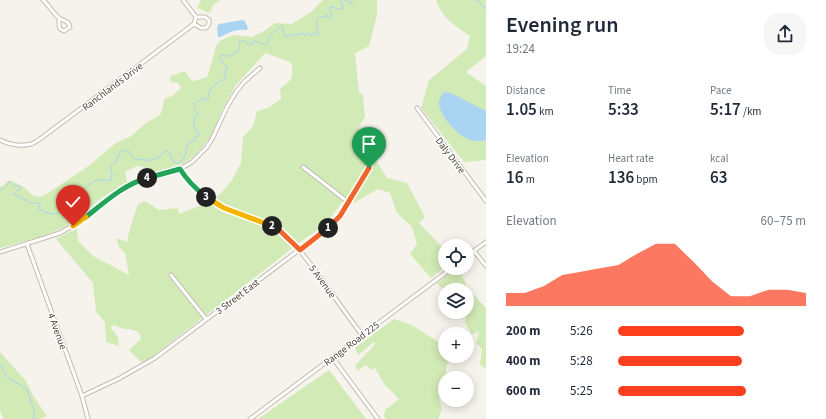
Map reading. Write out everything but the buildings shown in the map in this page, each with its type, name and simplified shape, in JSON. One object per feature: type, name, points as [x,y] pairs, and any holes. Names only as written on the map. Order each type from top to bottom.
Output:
[{"type":"street","points":[[43,0],[59,18],[66,21],[70,28],[68,30],[64,31],[60,29],[59,18]]},
{"type":"street","points":[[183,0],[196,17]]},
{"type":"street","points":[[196,17],[205,17],[209,20],[209,24],[206,28],[201,28],[194,24],[196,17]]},
{"type":"street","name":"Ranchlands Drive","points":[[0,140],[9,144],[19,145],[30,144],[40,139],[194,24]]},
{"type":"street","points":[[0,252],[55,236],[68,230],[127,186],[138,181],[180,169],[192,162],[207,147],[236,92],[244,82],[260,68]]},
{"type":"street","name":"Daly Drive","points":[[416,108],[486,201]]},
{"type":"street","points":[[303,167],[348,202]]},
{"type":"street","name":"3 Street East","points":[[82,396],[120,378],[155,358],[323,232],[336,219],[369,168]]},
{"type":"street","name":"5 Avenue","points":[[180,169],[201,193],[215,203],[278,229],[300,250],[362,335]]},
{"type":"street","points":[[486,242],[474,251],[486,266]]},
{"type":"street","name":"4 Avenue","points":[[26,244],[82,396],[88,419]]},
{"type":"street","points":[[171,275],[206,319]]},
{"type":"street","name":"Range Road 225","points":[[250,419],[443,275]]},
{"type":"street","points":[[332,358],[378,419]]},
{"type":"green space","points":[[201,0],[221,0],[213,5],[210,13],[197,8]]},
{"type":"green space","points":[[323,0],[377,0],[377,15],[369,46],[355,53],[359,93],[363,95],[365,117],[358,128],[367,139],[369,149],[387,178],[407,183],[425,217],[419,223],[438,243],[438,272],[431,278],[410,254],[417,244],[412,227],[397,213],[390,193],[378,189],[354,203],[346,197],[325,225],[303,240],[148,360],[141,362],[129,350],[141,339],[139,332],[113,325],[111,328],[118,337],[119,346],[106,342],[105,322],[96,312],[93,283],[56,239],[77,228],[78,241],[93,256],[129,275],[125,253],[119,247],[116,238],[127,242],[138,204],[145,201],[159,210],[178,208],[179,214],[204,204],[220,194],[232,180],[241,163],[243,137],[253,126],[257,111],[268,108],[281,99],[280,89],[291,79],[292,76],[292,64],[288,61],[265,53],[236,85],[221,112],[213,134],[193,157],[184,163],[163,171],[152,172],[147,168],[137,166],[125,172],[127,182],[97,201],[82,216],[61,229],[37,238],[0,248],[0,186],[3,186],[9,180],[22,186],[32,195],[40,197],[48,193],[90,165],[117,142],[130,137],[146,123],[160,115],[164,99],[172,96],[181,88],[178,83],[171,82],[170,76],[185,71],[192,81],[207,77],[216,46],[220,41],[233,35],[252,37],[275,23],[292,24],[311,12]]},
{"type":"green space","points":[[436,0],[486,0],[486,56],[466,72],[486,86],[486,160],[464,162],[421,108],[429,80],[467,49],[470,36],[454,25],[446,17]]},
{"type":"green space","points":[[448,275],[462,275],[465,283],[438,284],[437,283]]},
{"type":"green space","points":[[474,295],[486,308],[486,367],[484,368],[480,364],[482,349],[476,343],[479,332],[474,333],[474,327],[468,327],[465,323],[465,319],[474,319]]},
{"type":"green space","points":[[394,319],[412,325],[438,342],[438,363],[448,363],[446,371],[438,371],[438,407],[441,407],[442,409],[438,419],[386,419],[384,416],[385,410],[399,399],[384,384],[375,368],[372,370],[365,365],[358,371],[355,366],[375,344],[374,342],[358,355],[355,348]]},
{"type":"green space","points":[[0,352],[26,381],[34,397],[47,416],[41,419],[4,419],[0,411]]},
{"type":"green space","points":[[329,370],[366,419],[258,419]]},
{"type":"water","points":[[242,20],[245,21],[248,28],[247,30],[236,30],[218,37],[217,27],[219,24]]},
{"type":"water","points":[[444,92],[451,93],[486,111],[486,140],[477,141],[468,139],[453,128],[444,117],[439,106],[440,98]]},
{"type":"waterway","points":[[0,191],[9,182],[15,186],[21,186],[21,188],[14,194],[31,203],[39,203],[39,209],[43,211],[57,214],[61,209],[73,209],[81,193],[91,183],[98,180],[111,180],[111,165],[116,162],[117,157],[124,150],[130,152],[132,156],[138,160],[153,160],[167,151],[171,154],[174,162],[178,163],[185,157],[186,148],[189,143],[194,141],[195,137],[199,135],[194,128],[194,117],[199,115],[195,110],[194,104],[204,98],[206,100],[208,99],[209,91],[220,80],[224,80],[226,77],[224,73],[228,69],[219,59],[220,56],[229,56],[235,53],[240,49],[239,43],[243,40],[253,45],[254,41],[265,45],[267,44],[272,33],[282,26],[286,37],[301,33],[305,35],[307,33],[311,36],[315,32],[316,35],[318,35],[319,34],[316,29],[318,26],[316,21],[320,17],[327,15],[328,18],[331,18],[332,14],[329,8],[333,7],[340,10],[343,8],[341,2],[342,0]]},
{"type":"waterway","points":[[344,0],[352,4],[352,0]]},
{"type":"waterway","points":[[477,0],[486,8]]},
{"type":"waterway","points":[[0,364],[8,378],[27,389],[34,411],[34,419]]},
{"type":"route","points":[[73,226],[127,186],[138,181],[180,169],[201,193],[215,203],[224,208],[271,225],[278,229],[300,250],[340,216],[369,168]]}]
